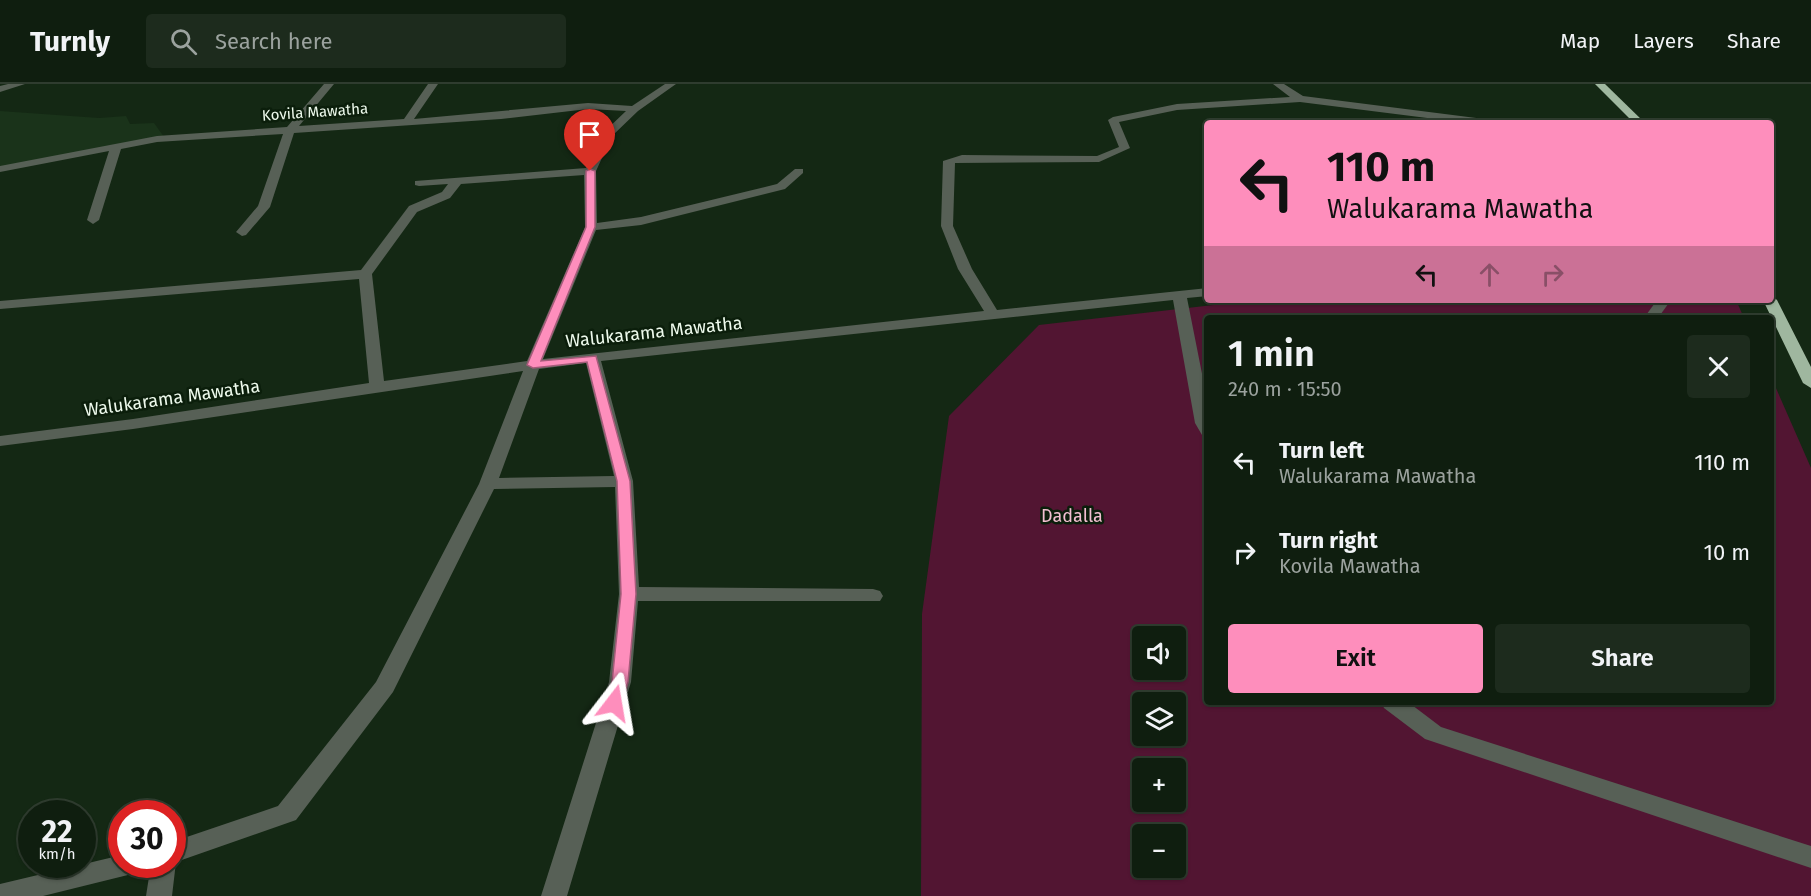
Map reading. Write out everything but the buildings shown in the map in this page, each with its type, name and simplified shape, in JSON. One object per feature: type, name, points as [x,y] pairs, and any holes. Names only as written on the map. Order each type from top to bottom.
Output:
[{"type":"highway","points":[[1600,84],[1637,120]]},
{"type":"highway","points":[[1771,303],[1811,383]]},
{"type":"street","points":[[0,88],[20,84]]},
{"type":"street","points":[[242,232],[264,207],[290,130],[330,84]]},
{"type":"street","points":[[407,122],[433,84]]},
{"type":"street","points":[[186,848],[287,813],[386,686],[488,484],[533,365],[591,227],[590,171],[607,135],[634,109],[671,84]]},
{"type":"street","points":[[1278,84],[1300,99]]},
{"type":"street","points":[[993,315],[965,269],[947,226],[949,161],[962,158],[1100,159],[1125,148],[1113,120],[1177,107],[1300,99],[1468,120]]},
{"type":"street","name":"Kovila Mawatha","points":[[0,169],[157,139],[501,116],[588,106],[634,109]]},
{"type":"street","points":[[93,220],[116,148]]},
{"type":"street","points":[[419,183],[590,171]]},
{"type":"street","points":[[591,227],[641,221],[781,186],[799,171]]},
{"type":"street","points":[[377,385],[365,274],[413,209],[446,195],[457,181]]},
{"type":"street","points":[[0,305],[365,274]]},
{"type":"street","name":"Walukarama Mawatha","points":[[0,441],[176,419],[377,385],[533,365],[1204,293]]},
{"type":"street","points":[[1179,296],[1204,425]]},
{"type":"street","points":[[554,896],[620,682],[629,594],[624,481],[592,358]]},
{"type":"street","points":[[488,484],[624,481]]},
{"type":"street","points":[[629,594],[873,596]]},
{"type":"street","points":[[1396,705],[1433,733],[1811,857]]},
{"type":"street","points":[[0,895],[108,869]]},
{"type":"street","points":[[159,896],[162,878]]},
{"type":"shaded area","points":[[0,111],[99,118],[126,116],[130,124],[154,123],[164,137],[0,168]]},
{"type":"green space","name":"Dadalla","points":[[1231,303],[1737,303],[1743,315],[1204,315],[1204,705],[1774,705],[1774,384],[1811,468],[1811,896],[921,896],[922,614],[949,416],[1039,325]]},
{"type":"route","points":[[590,171],[591,227],[549,322],[533,365],[592,358],[624,481],[629,594],[620,682],[614,703]]}]
